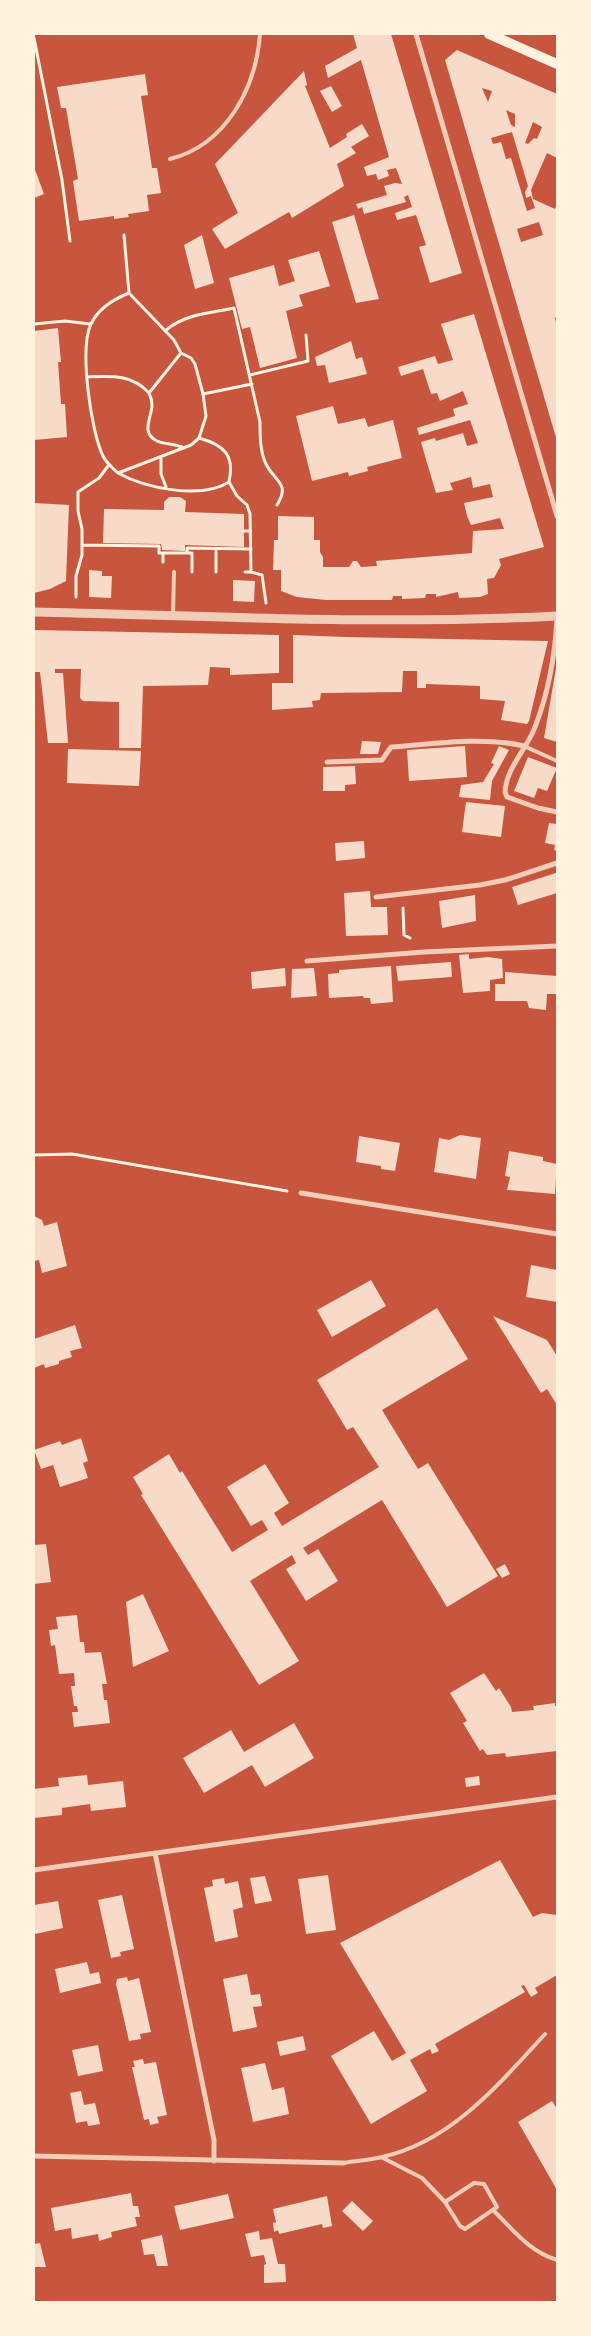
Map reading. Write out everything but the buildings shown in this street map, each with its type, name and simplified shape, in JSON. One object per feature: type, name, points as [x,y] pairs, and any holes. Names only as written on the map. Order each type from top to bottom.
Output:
[{"type":"main road","points":[[489,34],[557,64]]},
{"type":"street","points":[[416,34],[557,516]]},
{"type":"street","points":[[34,612],[434,620],[557,617],[555,643],[541,709],[531,737],[524,746],[505,787],[507,797],[538,808],[557,812]]},
{"type":"street","points":[[327,762],[382,760],[391,747],[482,742],[506,742],[524,746]]},
{"type":"street","points":[[376,897],[480,885],[511,878],[557,863]]},
{"type":"street","points":[[307,961],[434,951],[557,946]]},
{"type":"street","points":[[301,1193],[557,1234]]},
{"type":"street","points":[[34,1870],[557,1797]]},
{"type":"street","points":[[155,1853],[214,2140],[214,2161]]},
{"type":"street","points":[[34,2156],[214,2161],[344,2162]]},
{"type":"lane","points":[[170,159],[193,150],[208,141],[217,134],[233,114],[249,86],[259,49],[260,34]]},
{"type":"lane","points":[[173,615],[174,572]]},
{"type":"lane","points":[[524,746],[557,761]]},
{"type":"lane","points":[[344,2162],[382,2157],[419,2144],[466,2115],[545,2034]]},
{"type":"lane","points":[[382,2157],[422,2178],[445,2202],[460,2226],[465,2229],[497,2208],[496,2203],[484,2184],[480,2182],[474,2183],[445,2202]]},
{"type":"lane","points":[[494,2211],[528,2246],[543,2256],[557,2260]]},
{"type":"path","points":[[34,38],[62,180],[70,241]]},
{"type":"path","points":[[118,472],[184,448],[200,438],[206,416],[203,394],[195,364],[191,358],[182,353],[174,340],[129,294],[124,235]]},
{"type":"path","points":[[129,294],[113,301],[101,311],[91,324],[87,340],[87,377],[94,430],[108,466],[127,478],[200,492],[215,489],[229,482]]},
{"type":"path","points":[[165,331],[179,320],[234,308],[260,422],[264,459],[281,484],[282,497],[276,505]]},
{"type":"path","points":[[34,324],[65,322],[91,324]]},
{"type":"path","points":[[250,375],[308,361],[306,335]]},
{"type":"path","points":[[149,393],[182,353]]},
{"type":"path","points":[[87,377],[122,377],[140,384],[149,393],[153,403],[147,424],[151,436],[155,440],[177,444],[184,448]]},
{"type":"path","points":[[203,394],[252,384]]},
{"type":"path","points":[[200,438],[218,445],[228,454],[229,482],[237,496],[248,508],[251,572]]},
{"type":"path","points":[[161,457],[161,474],[166,487]]},
{"type":"path","points":[[76,613],[76,576],[82,560],[78,492],[99,478],[108,466]]},
{"type":"path","points":[[244,531],[250,531]]},
{"type":"path","points":[[82,545],[159,546],[159,553],[192,553],[192,572]]},
{"type":"path","points":[[187,553],[187,548],[251,549]]},
{"type":"path","points":[[216,549],[216,572]]},
{"type":"path","points":[[163,553],[164,572]]},
{"type":"path","points":[[245,572],[262,575],[266,618]]},
{"type":"path","points":[[404,916],[404,935],[417,941]]},
{"type":"path","points":[[34,1155],[72,1154],[301,1193]]}]
